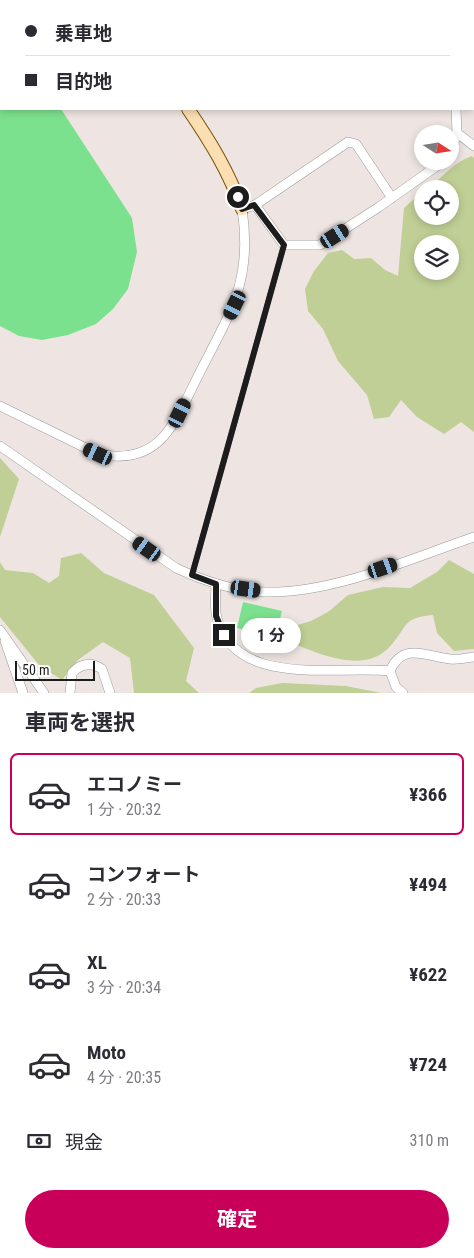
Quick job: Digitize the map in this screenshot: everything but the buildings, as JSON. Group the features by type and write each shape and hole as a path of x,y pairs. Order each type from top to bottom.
{"street":[{"path":"0,406 98,454 115,458 140,454 157,444 169,433 235,305 246,255 246,233 242,209 232,180 220,157 189,110"},
{"path":"456,110 457,125"},
{"path":"459,135 474,146"},
{"path":"242,209 254,205 348,142 356,144 392,198"},
{"path":"254,205 284,245 320,245 431,170"},
{"path":"0,446 176,568 216,584 264,592 300,590 346,580 474,537"},
{"path":"216,584 216,611 221,629 236,650 250,660 271,667 390,671"},
{"path":"1,632 23,693"},
{"path":"1,632 44,693"},
{"path":"403,693 396,687 390,671 395,660 416,652 450,659 474,658"},
{"path":"70,693 72,673 80,666 90,664 104,671 110,693"}],"lane":[{"path":"192,575 284,245"}],"green space":[{"path":"0,110 62,110 132,218 137,252 128,289 113,309 96,324 68,335 42,340 19,336 0,326"},
{"path":"472,156 474,158 474,432 461,422 444,434 417,417 401,400 389,417 374,419 367,395 338,361 323,329 308,311 305,289 314,271 328,253 342,250 354,259 371,258 385,270 398,276 404,208 414,199 414,225 459,225 459,180 438,180 449,170 459,170 459,163"},
{"path":"0,458 19,479 0,537"},
{"path":"81,553 104,573 154,595 194,648 186,681 199,693 134,693 130,658 103,642 78,660 62,680 39,665 0,617 0,562 5,570 33,573 49,583 59,576 61,558"},
{"path":"449,560 474,574 474,649 454,651 437,633 433,615 411,620 392,644 381,654 369,659 355,661 326,656 285,640 287,628 311,621 328,612 348,595 383,587 410,588 437,572"},
{"path":"243,602 282,611 275,638 237,628"},
{"path":"282,683 346,686 381,693 249,693 256,688"}],"route":[{"path":"224,635 216,616 216,584 192,575 284,245 254,205 242,209 238,197"}]}
